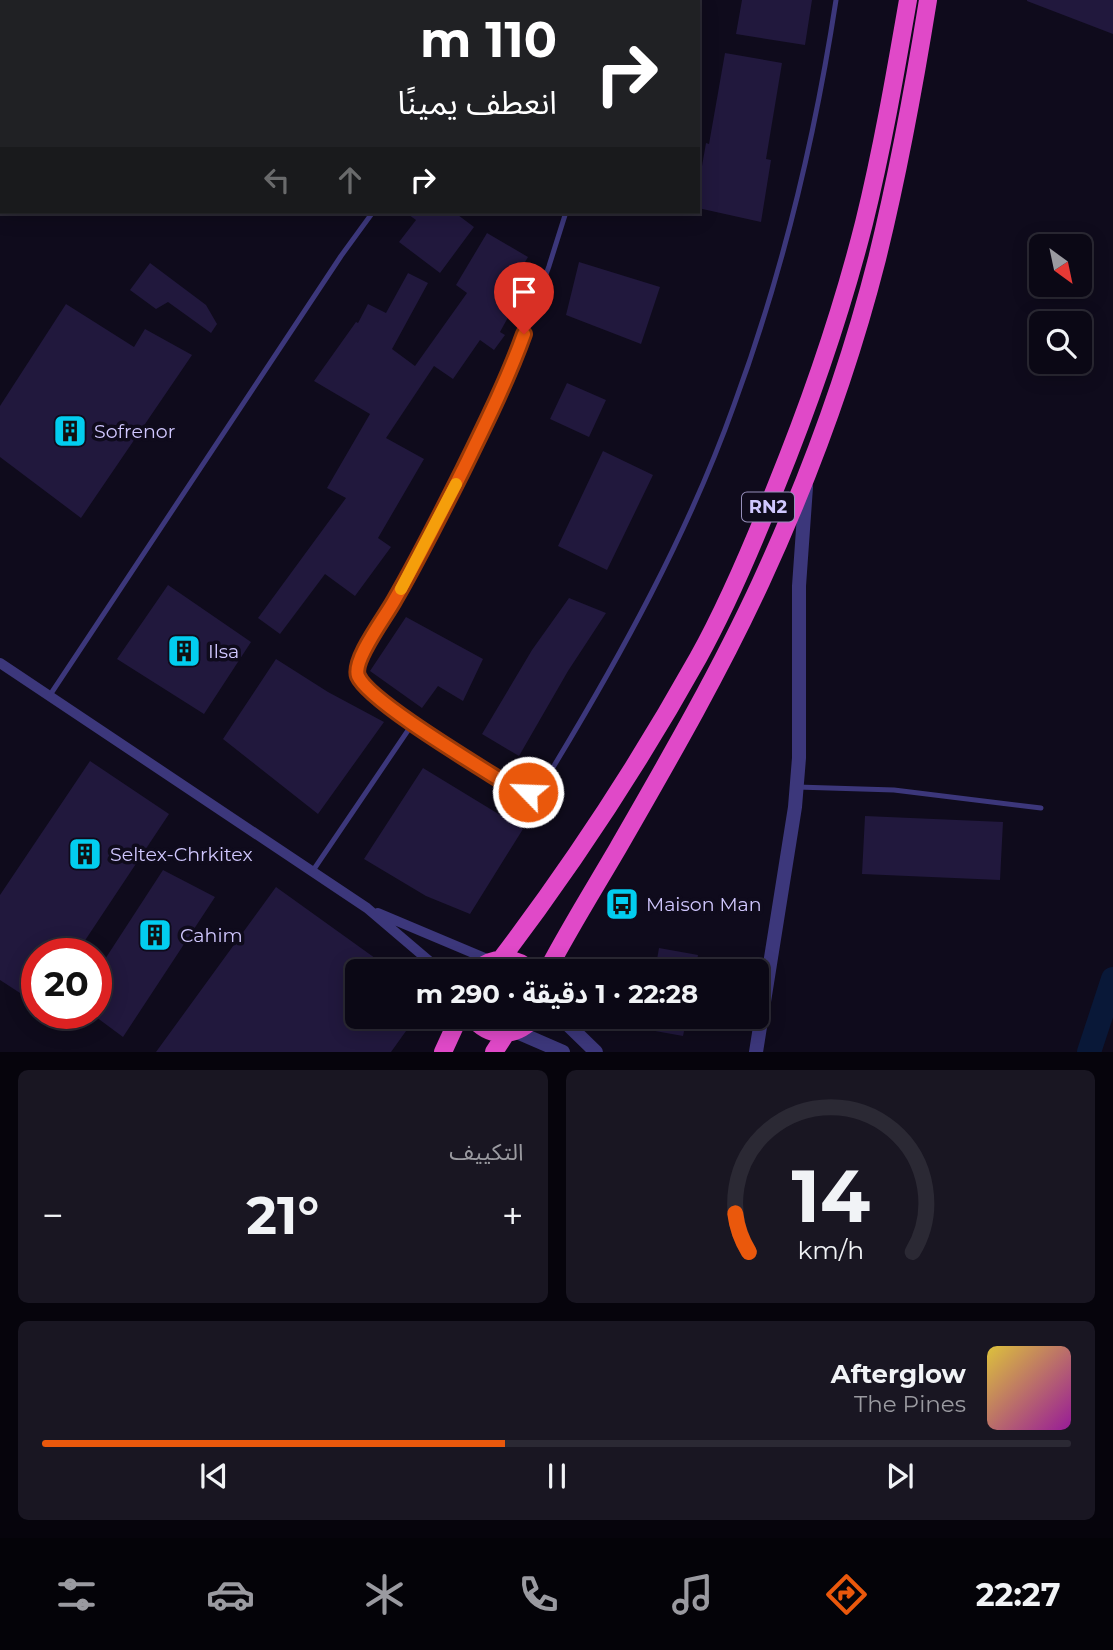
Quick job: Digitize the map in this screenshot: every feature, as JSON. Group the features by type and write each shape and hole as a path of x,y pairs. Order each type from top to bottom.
{"highway":[{"name":"RN2","path":"497,959 546,899 651,737 698,657 749,554 794,443 842,304 864,223 908,0"},
{"name":"RN2","path":"553,959 708,688 761,582 808,472 876,260 901,149 928,0"},
{"path":"443,1052 454,1029"},
{"path":"486,1029 512,1032"},
{"path":"494,1052 517,1029"}],"street":[{"path":"756,1052 796,807 799,586 808,472"},
{"path":"0,663 367,908 427,959"},
{"path":"367,908 494,959"},
{"path":"572,1029 596,1052"},
{"path":"512,1032 563,1052"}],"lane":[{"path":"565,214 549,266 495,404 426,543 357,663 358,675 366,686 413,723 522,793 534,790 557,762 662,571 699,492 734,405 792,211 811,137 836,0"},
{"path":"50,696 341,256 372,214"},
{"path":"312,872 413,723"},
{"path":"797,787 894,790 1041,808"}],"building":[{"path":"742,0 812,0 805,45 736,34"},
{"path":"1113,0 1113,34 1027,1"},
{"path":"725,53 782,63 766,159 771,160 761,222 700,208 700,178 706,143 709,144"},
{"path":"408,214 457,214 474,227 440,273 399,242 416,220"},
{"path":"487,233 528,257 511,286 522,292 500,332 505,335 494,350 480,340 453,379 434,366 386,438 424,459 378,538 391,547 355,596 325,574 280,634 258,618 346,498 327,488 370,414 314,381 356,322 358,323 368,304 386,313 408,273 428,283 392,349 415,366 467,293 456,285"},
{"path":"579,262 660,287 641,344 566,315"},
{"path":"150,263 206,305 217,324 211,333 168,302 156,309 130,290"},
{"name":"Sofrenor","path":"66,304 134,347 145,329 192,355 81,518 0,457 0,406"},
{"path":"567,383 606,400 589,437 550,419"},
{"path":"603,451 653,475 607,570 558,546"},
{"name":"Ilsa","path":"168,585 251,642 204,714 117,659"},
{"path":"569,598 606,613 568,671 519,756 482,734 532,650"},
{"path":"406,617 483,659 463,701 438,686 422,708 370,671"},
{"path":"276,659 328,692 384,722 318,814 223,739"},
{"name":"Seltex-Chrkitex","path":"90,761 169,814 87,938 21,938 21,994 0,980 0,895"},
{"path":"423,768 523,829 470,914 426,896 364,859"},
{"path":"865,816 1003,822 1000,880 862,874"},
{"name":"Cahim","path":"163,870 215,897 123,1037 112,1029 112,948"},
{"path":"276,887 376,959 345,959 345,1029 407,1029 391,1052 156,1052"},
{"path":"659,948 698,955 697,959 657,959"},
{"path":"644,1029 684,1029 683,1036"}],"waterway":[{"path":"1089,1052 1113,979"}],"slow traffic":[{"path":"401,589 456,484"}],"place":[{"name":"Sofrenor","path":"70,431"},
{"name":"Ilsa","path":"184,651"},
{"name":"Seltex-Chrkitex","path":"85,854"},
{"name":"Maison Man","path":"622,904"},
{"name":"Cahim","path":"155,935"}],"route":[{"path":"524,334 495,404 456,484 394,601 357,663 357,669 366,686 413,723 516,790 528,792"}]}
